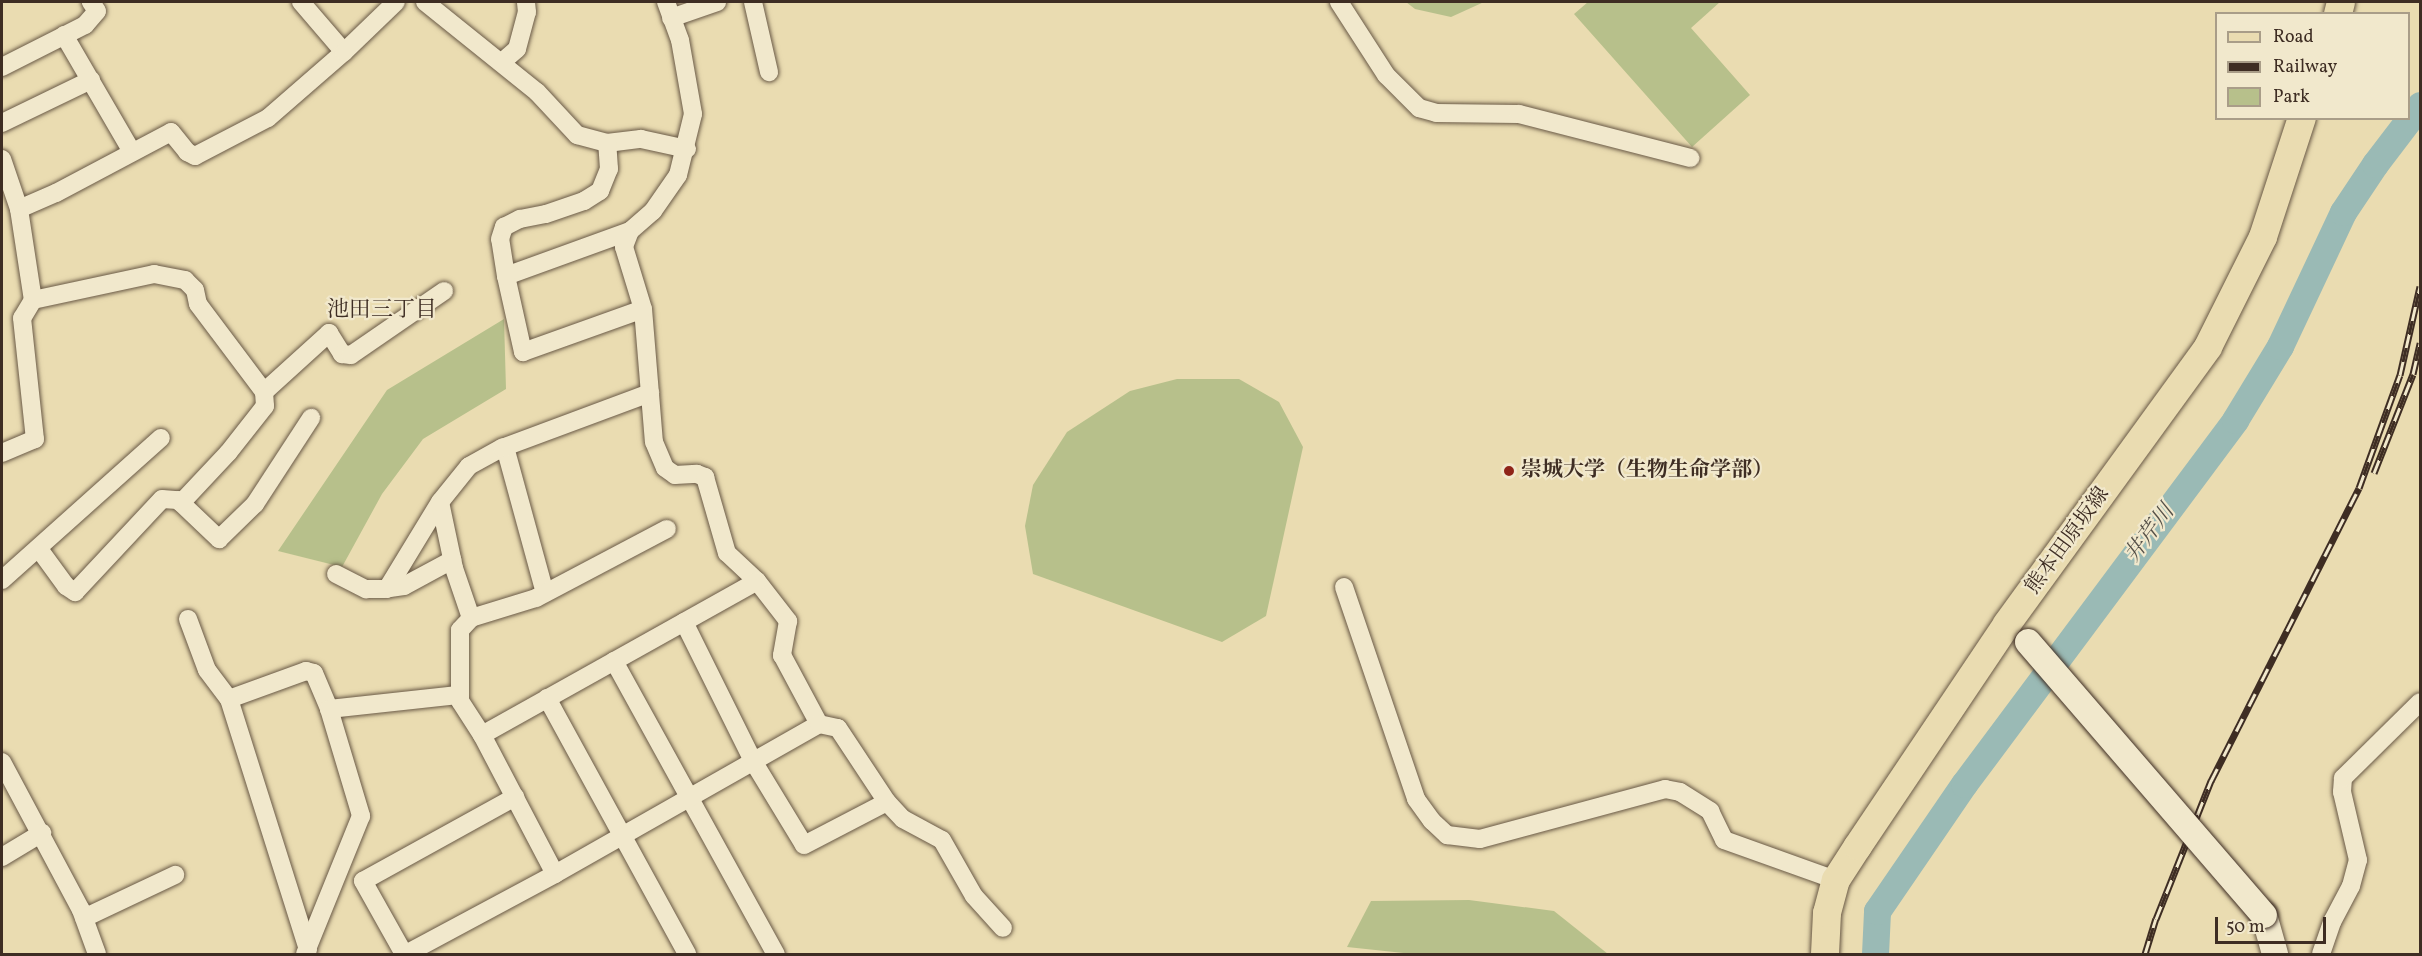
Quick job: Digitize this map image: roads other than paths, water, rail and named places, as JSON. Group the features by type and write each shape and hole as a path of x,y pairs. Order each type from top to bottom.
{"main road":[{"name":"熊本田原坂線","path":"1825,954 1827,913 1836,880 2018,633 2208,348 2263,237 2301,120"}],"street":[{"path":"2,67 85,25 97,11 91,2"},
{"path":"301,2 344,52"},
{"path":"12,203 56,193 171,132 187,152 195,156 268,117 344,52 396,2"},
{"path":"424,2 537,92 577,135 607,142 641,139 687,149"},
{"path":"502,62 517,49 527,12 526,2"},
{"path":"506,276 630,231 652,211 669,190 678,175 687,149 693,114 680,40 669,10 717,2"},
{"path":"753,2 769,72"},
{"path":"1339,2 1386,75 1419,108 1436,113 1519,114 1690,158"},
{"path":"64,35 132,152"},
{"path":"2,123 91,80"},
{"path":"607,142 609,169 600,191 584,201 546,214 519,219 504,227 500,239 523,352 643,309"},
{"path":"2,159 33,300 22,318 35,440 2,453"},
{"path":"630,231 624,247 643,309 654,442 665,468 675,475 697,474 705,477 727,553 757,581 788,621 782,655 819,724"},
{"path":"33,300 154,274 185,280 195,290 198,304 264,392 266,406 228,453 181,503"},
{"path":"264,392 329,333 342,354 351,354 444,291"},
{"path":"387,589 440,502 469,466 505,447 650,393"},
{"path":"39,549 66,586 75,592 162,499 178,500 219,539 255,504 311,418"},
{"path":"2,580 161,438"},
{"path":"505,447 545,593"},
{"path":"440,502 452,560 471,618"},
{"path":"555,874 482,735 458,695 460,630 471,618 545,593 667,529"},
{"path":"336,574 366,589 387,589 404,586 452,560"},
{"path":"482,735 757,581"},
{"path":"1344,587 1416,799 1432,821 1447,835 1480,838 1665,789 1680,792 1710,811 1724,840 1836,880"},
{"path":"188,619 207,670 229,699 307,952"},
{"path":"684,622 753,761 804,845 887,802"},
{"path":"2018,633 2264,915 2275,954"},
{"path":"614,661 776,954"},
{"path":"229,699 306,671 312,671 329,709 361,816 307,952"},
{"path":"329,709 458,695"},
{"path":"548,698 687,954"},
{"path":"2321,954 2332,922 2351,886 2358,860 2342,792 2343,778 2421,702"},
{"path":"515,797 363,881 410,953 555,874 819,724 838,728 887,802 903,819 942,840 974,896 1003,928"},
{"path":"2,762 42,833 84,918 97,954"},
{"path":"2,857 42,833"},
{"path":"84,918 175,875"}],"waterway":[{"name":"井芹川","path":"2410,118 2420,105"},
{"name":"井芹川","path":"1875,954 1877,911 1964,784 2235,420 2280,346 2343,212 2409,120"}],"railway":[{"path":"2145,954 2156,919 2211,781 2359,488 2400,375 2420,286"},
{"path":"2374,473 2413,374 2420,343"}],"place":[{"name":"崇城大学（生物生命学部）","path":"1509,471"}],"district":[{"name":"池田三丁目","path":"382,311"}]}
